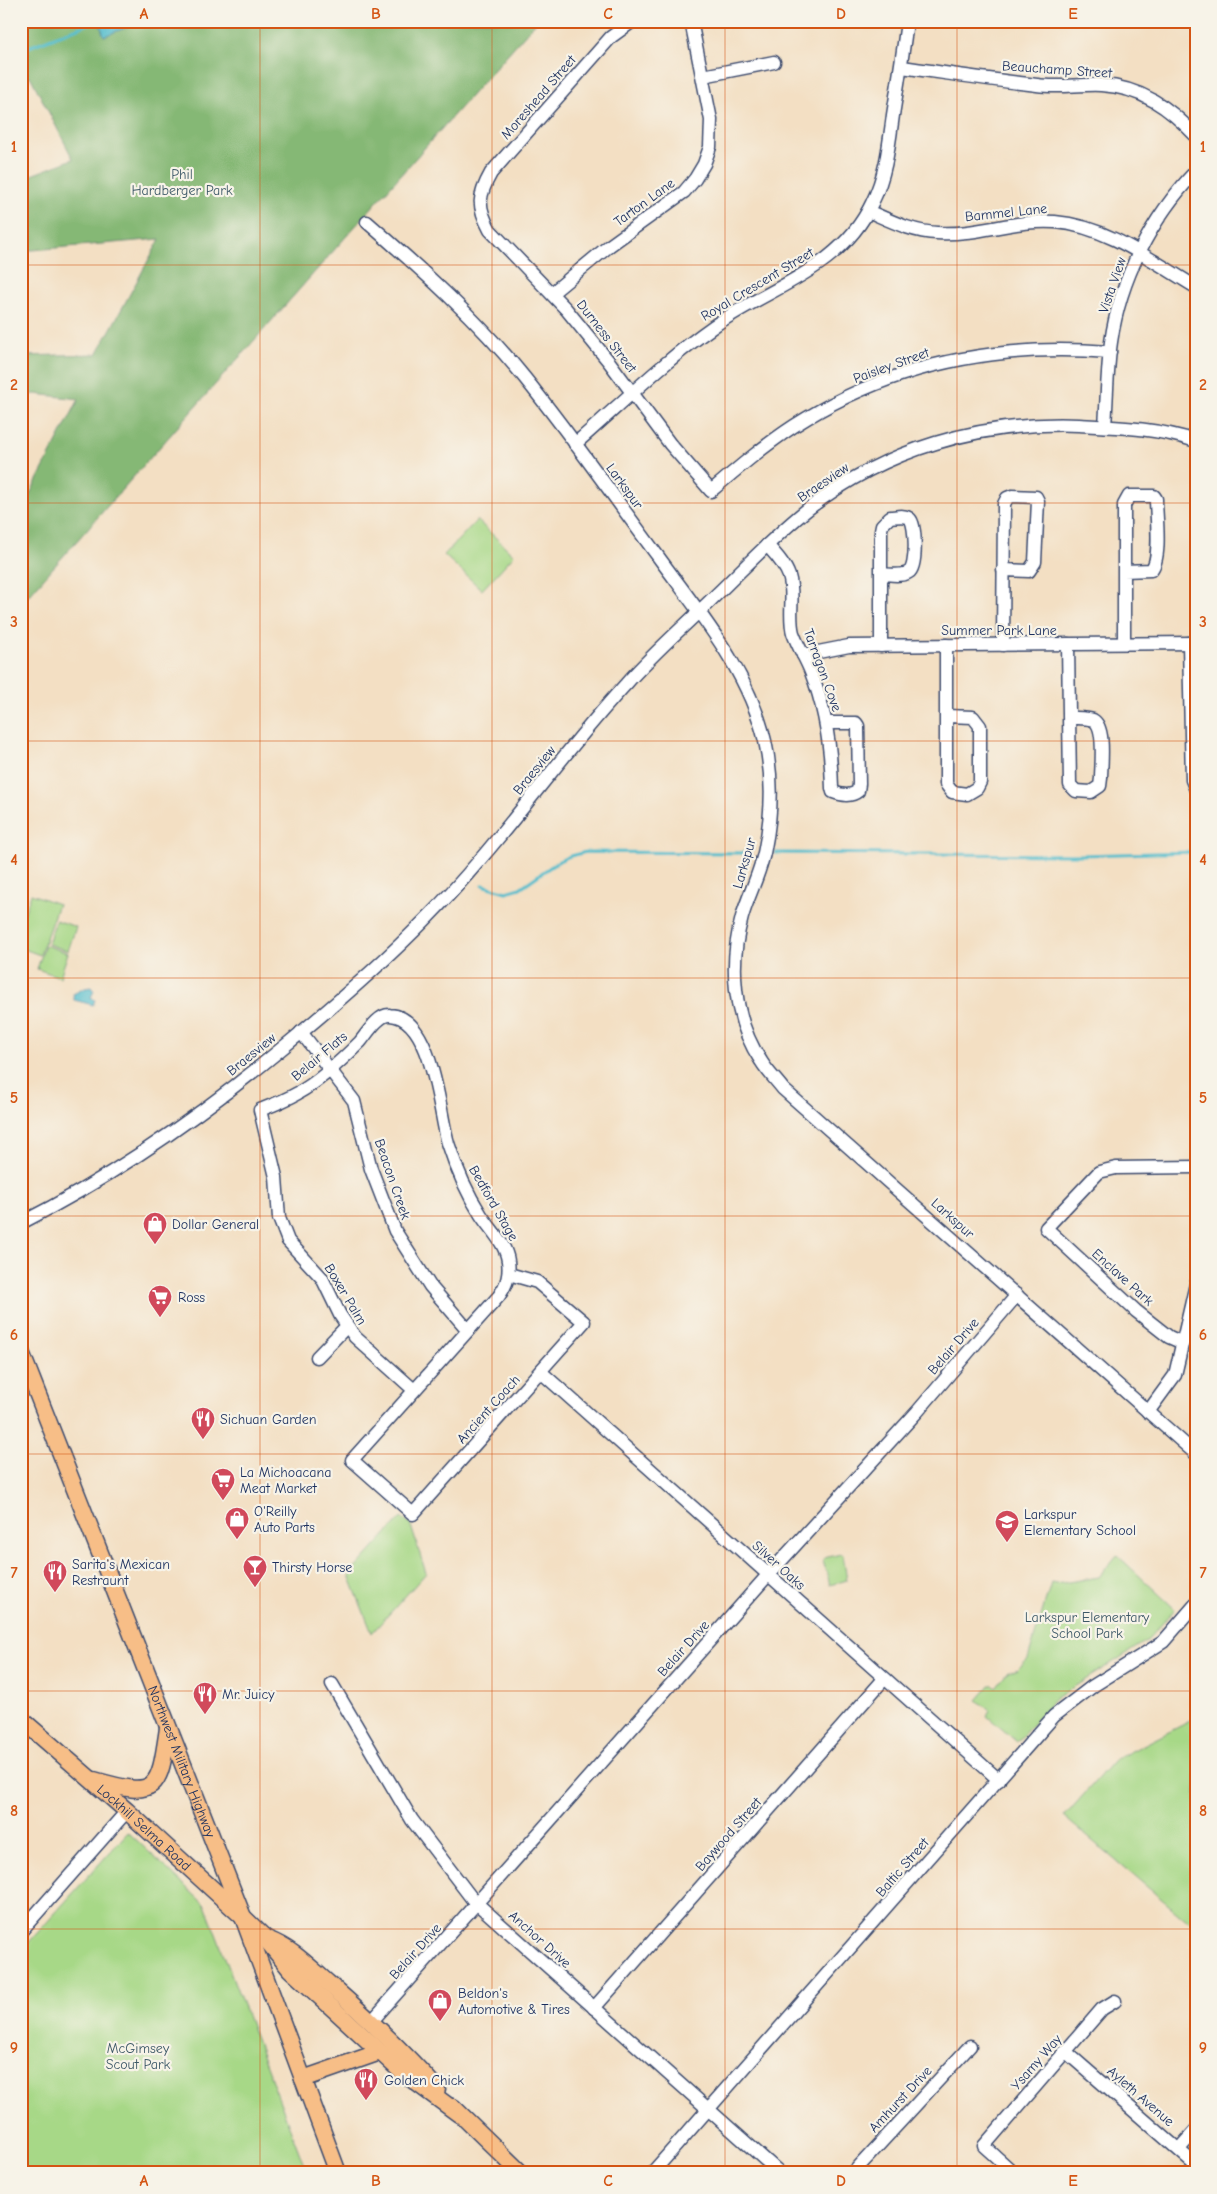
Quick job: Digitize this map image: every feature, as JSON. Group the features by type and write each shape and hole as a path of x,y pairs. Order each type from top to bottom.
{"main road":[{"name":"Northwest Military Highway","path":"21,1352 243,1917 338,2173"},
{"name":"Lockhill Selma Road","path":"23,1724 127,1811 243,1917 265,1938 290,1969 402,2072 459,2114"},
{"path":"89,1779 130,1790 146,1788 159,1777 169,1726"},
{"name":"Lockhill Selma Road","path":"265,1938 286,1947 372,2021 411,2060 459,2114 521,2173"},
{"path":"327,2004 338,2007 360,2022 372,2021"},
{"path":"303,2079 380,2052"}],"street":[{"name":"Moreshead Street","path":"480,203 482,188 491,172 610,37 633,21"},
{"name":"Tarton Lane","path":"552,293 609,246 684,192 695,179 707,156 712,129 691,21"},
{"name":"Royal Crescent Street","path":"575,444 669,359 715,326 816,268 844,244 868,211 885,169 907,21"},
{"path":"703,76 774,62"},
{"name":"Beauchamp Street","path":"901,67 1039,85 1101,85 1131,90 1169,110 1196,136"},
{"name":"Vista View","path":"1104,426 1110,352 1117,309 1139,253 1159,217 1196,171"},
{"name":"Durness Street","path":"480,203 481,214 490,230 552,293 670,444 711,491"},
{"name":"Bammel Lane","path":"868,211 904,226 938,234 1027,222 1057,222 1091,230 1139,253 1196,288"},
{"name":"Larkspur","path":"367,222 458,306 523,376 699,612 736,666 748,691 765,742 769,770 770,815 765,850 743,915 735,957 736,993 745,1028 761,1061 784,1088 1196,1454"},
{"name":"Paisley Street","path":"711,491 794,426 839,400 886,380 936,364 986,354 1038,349 1110,352"},
{"name":"Braesview","path":"21,1223 54,1207 180,1127 247,1077 302,1032 427,918 512,821 625,684 768,545 808,509 842,485 880,464 918,448 959,436 1000,428 1055,424 1104,426 1155,430 1196,441"},
{"path":"1124,571 1151,570 1156,562 1156,498 1154,496 1134,495 1126,500 1124,571 1124,643"},
{"path":"1003,570 1029,571 1035,562 1038,501 1036,497 1012,496 1007,498 1004,504 1003,570 1003,645"},
{"path":"881,574 904,574 909,572 913,566 913,526 908,517 886,518 882,525 881,574 881,646"},
{"name":"Tarragon Cove","path":"768,545 789,574 791,581 790,621 820,698 831,758 833,792 840,795 855,794 858,792 859,784 858,726 856,723 826,723"},
{"path":"1193,643 1192,780 1196,790"},
{"name":"Summer Park Lane","path":"803,655 831,648 881,646 1193,643"},
{"path":"1068,644 1069,718 1070,785 1076,791 1091,792 1100,786 1100,728 1094,721 1088,719 1069,718"},
{"path":"946,645 946,716 946,784 952,792 967,794 977,788 980,782 980,726 973,717 946,716"},
{"name":"Belair Flats","path":"260,1110 297,1094 359,1043 379,1019 389,1014"},
{"name":"Bedford Stage","path":"389,1014 403,1018 415,1032 426,1050 434,1070 442,1117 458,1170 480,1214 502,1245 508,1261 509,1274"},
{"name":"Beacon Creek","path":"302,1032 356,1107 370,1169 395,1231 430,1286 468,1330"},
{"name":"Boxer Palm","path":"260,1110 276,1177 278,1212 282,1229 297,1252 322,1278 348,1326 368,1351 414,1390"},
{"name":"Enclave Park","path":"1183,1343 1169,1337 1143,1316 1046,1228 1099,1172 1116,1168 1196,1167"},
{"path":"414,1390 499,1296 509,1274"},
{"name":"Ancient Coach","path":"414,1390 352,1460 413,1514 584,1322 537,1282 509,1274"},
{"path":"1148,1412 1175,1375 1196,1284"},
{"name":"Belair Drive","path":"372,2021 768,1575 917,1412 1017,1295"},
{"path":"317,1357 348,1326"},
{"name":"Silver Oaks","path":"541,1372 884,1680 999,1780"},
{"name":"Baltic Street","path":"652,2173 1054,1716 1093,1686 1163,1642 1196,1604"},
{"name":"Baywood Street","path":"594,2008 884,1680"},
{"name":"Anchor Drive","path":"332,1684 416,1826 477,1904 780,2173"},
{"path":"21,1931 127,1811"},
{"name":"Ysamy Way","path":"1014,2173 984,2146 1102,2009 1115,2001"},
{"name":"Amhurst Drive","path":"853,2173 970,2046"},
{"name":"Ayleth Avenue","path":"1066,2051 1196,2165"},
{"path":"1179,2149 1196,2130"}],"green space":[{"name":"Phil Hardberger Park","path":"21,21 99,21 104,36 140,21 537,21 21,604 21,511 79,399 35,394 21,397 21,356 97,354 160,239 21,251 21,179 73,159 30,76 23,79 21,75"},
{"path":"477,520 514,555 482,590 444,555"},
{"path":"31,894 58,904 40,955 21,948 21,923"},
{"path":"56,920 76,927 68,951 48,944"},
{"path":"45,945 68,953 60,977 37,969"},
{"path":"401,1518 410,1523 426,1573 372,1633 349,1575"},
{"path":"843,1555 847,1580 830,1585 823,1561 824,1558"},
{"name":"Larkspur Elementary School Park","path":"1117,1555 1175,1609 1148,1640 1055,1699 1017,1742 987,1716 990,1711 977,1700 992,1683 996,1687 1008,1672 1018,1669 1028,1659 1051,1583 1056,1584 1099,1577"},
{"path":"1196,1718 1196,1928 1064,1817 1114,1760"},
{"name":"McGimsey Scout Park","path":"128,1832 205,1905 307,2173 21,2173 21,1951"}],"water":[{"path":"99,21 140,21 141,22 104,36"},
{"path":"91,987 94,991 91,997 95,1000 93,1005 74,1000 73,994"}],"waterway":[{"path":"21,50 96,21"},
{"path":"483,885 506,892 520,888 559,861 586,852 747,853"},
{"path":"776,853 1080,855 1196,852"}],"place":[{"name":"Dollar General","path":"155,1245"},
{"name":"Ross","path":"160,1318"},
{"name":"Sichuan Garden","path":"203,1440"},
{"name":"La Michoacana Meat Market","path":"223,1501"},
{"name":"O'Reilly Auto Parts","path":"237,1540"},
{"name":"Larkspur Elementary School","path":"1007,1543"},
{"name":"Thirsty Horse","path":"255,1588"},
{"name":"Sarita's Mexican Restraunt","path":"55,1593"},
{"name":"Mr. Juicy","path":"205,1715"},
{"name":"Beldon's Automotive & Tires","path":"440,2022"},
{"name":"Golden Chick","path":"366,2101"}]}
